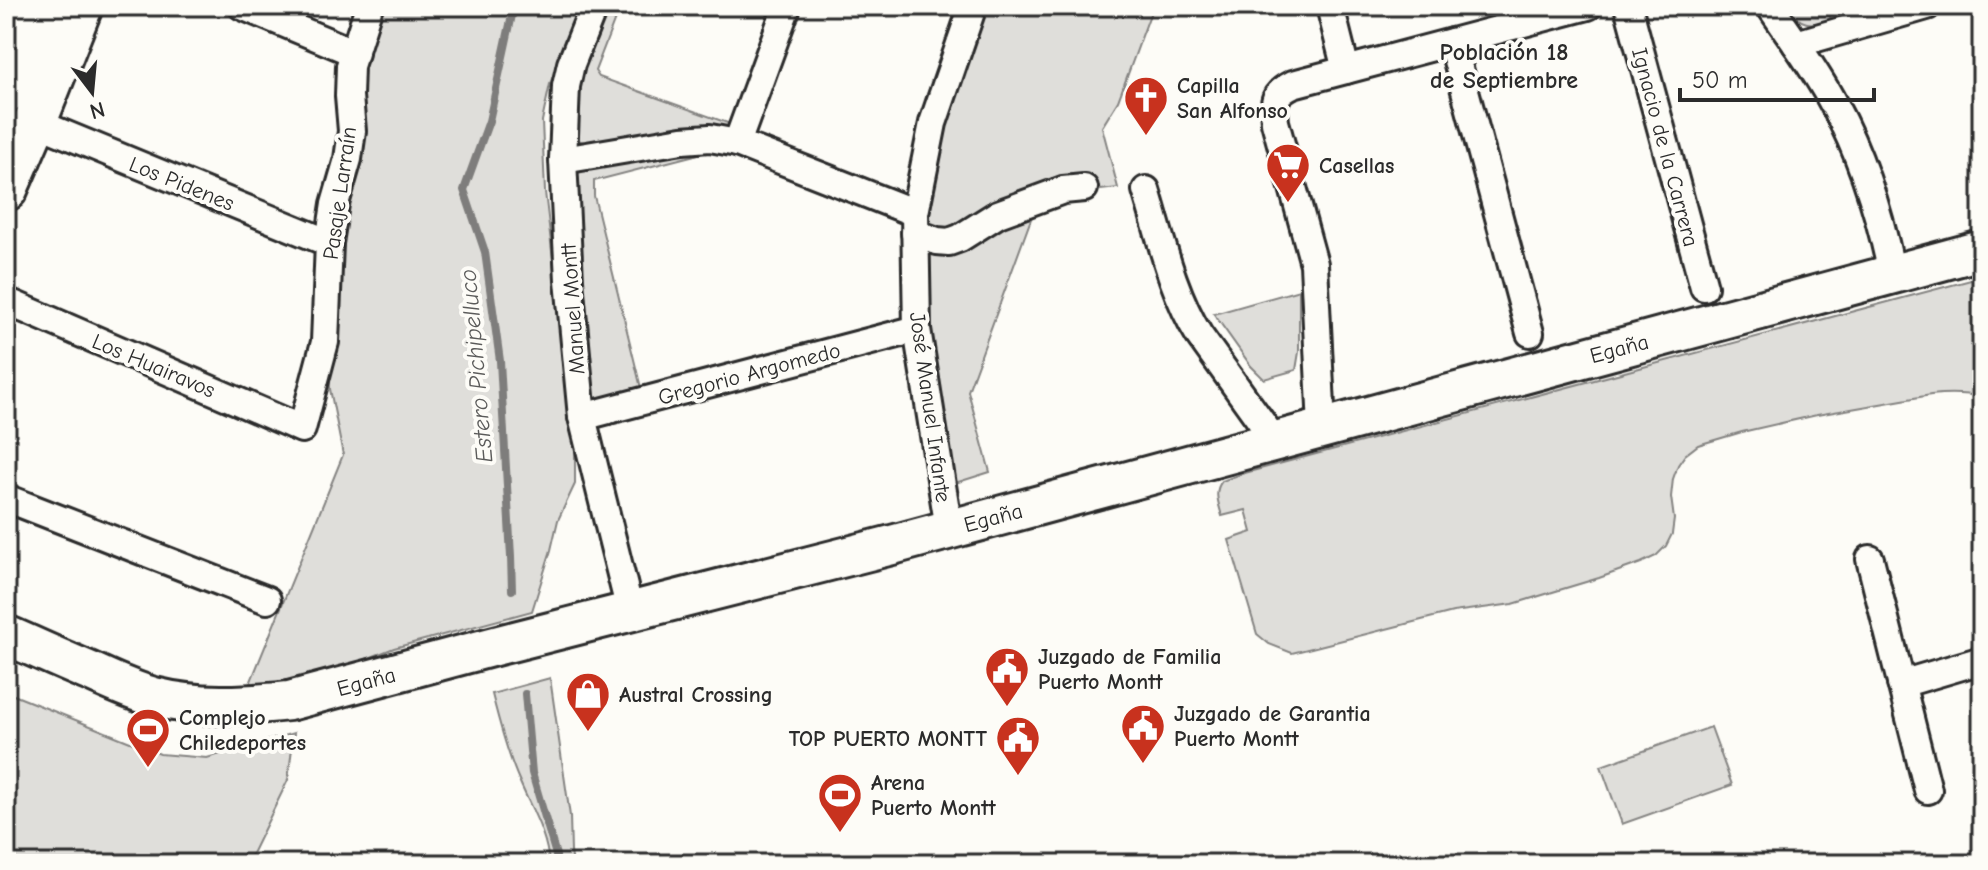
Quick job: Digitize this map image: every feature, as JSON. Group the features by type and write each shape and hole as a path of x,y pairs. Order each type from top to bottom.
{"main road":[{"path":"6,91 39,6"},
{"path":"6,189 81,6"},
{"name":"Egaña","path":"6,635 150,696 227,706 289,701 949,529 1982,250"}],"street":[{"path":"242,6 355,53"},
{"name":"Pasaje Larraín","path":"302,429 325,342 329,243 352,131 350,66 369,6"},
{"name":"Manuel Montt","path":"594,6 571,64 566,86 563,160 569,280 582,417 630,611"},
{"path":"737,143 787,6"},
{"name":"José Manuel Infante","path":"949,529 917,329 915,223 933,123 973,6"},
{"path":"1330,6 1346,70"},
{"path":"1322,428 1314,264 1275,122 1273,106 1277,95 1293,84 1452,42 1521,15 1588,6"},
{"name":"Ignacio de la Carrera","path":"1628,6 1704,287"},
{"path":"1770,6 1835,106 1851,139 1882,225 1892,274"},
{"path":"1796,44 1849,16 1927,6"},
{"path":"1452,42 1530,333"},
{"name":"Los Pidenes","path":"35,122 329,243"},
{"path":"563,160 696,138 724,140 737,143 915,223 937,241 949,242 998,214 1063,190 1084,188"},
{"path":"1146,190 1188,318 1275,441"},
{"name":"Los Huairavos","path":"6,301 302,429"},
{"name":"Gregorio Argomedo","path":"582,417 917,329"},
{"path":"6,498 267,600"},
{"path":"1870,559 1928,790"},
{"path":"1901,684 1982,660"}],"shaded area":[{"path":"377,6 579,6 550,84 542,121 545,192 575,446 575,484 558,520 532,611 394,648 346,667 274,684 249,686 343,455 330,389 329,342 360,67"},
{"path":"607,6 620,6 595,71 599,77 736,126 728,131 594,143 579,140 574,132 580,79"},
{"path":"983,6 1153,6 1118,101 1102,127 1118,188 1101,190 1086,185 1039,197 968,391 990,472 949,485 924,311 925,216 950,97"},
{"path":"1787,6 1824,6 1832,20 1806,23"},
{"path":"692,150 703,153 594,181 594,196 641,388 595,401 573,172 594,165"},
{"path":"1982,277 1982,397 1931,395 1817,415 1698,445 1685,455 1673,479 1671,497 1674,519 1666,546 1656,556 1599,578 1513,604 1453,612 1292,653 1269,644 1257,634 1229,540 1252,532 1246,510 1222,516 1217,494 1222,481"},
{"path":"1299,290 1296,370 1264,379 1214,314"},
{"path":"550,678 570,816 573,864 549,864 542,831 511,759 492,694"},
{"name":"Complejo Chiledeportes","path":"6,692 160,754 207,758 294,733 288,780 247,864 6,864"},
{"path":"1711,727 1732,785 1622,824 1601,766"}],"waterway":[{"name":"Estero Pichipelluco","path":"512,590 500,361 485,252 464,190 489,121 514,6"},
{"name":"Estero Pichipelluco","path":"525,694 532,773 556,864"}],"place":[{"name":"Capilla San Alfonso","path":"1146,137"},
{"name":"Casellas","path":"1288,204"},
{"name":"Juzgado de Familia Puerto Montt","path":"1007,708"},
{"name":"Austral Crossing","path":"588,733"},
{"name":"Juzgado de Garantia Puerto Montt","path":"1143,765"},
{"name":"Complejo Chiledeportes","path":"148,769"},
{"name":"TOP PUERTO MONTT","path":"1018,777"},
{"name":"Arena Puerto Montt","path":"840,834"}],"district":[{"name":"Población 18 de Septiembre","path":"1504,66"}]}
